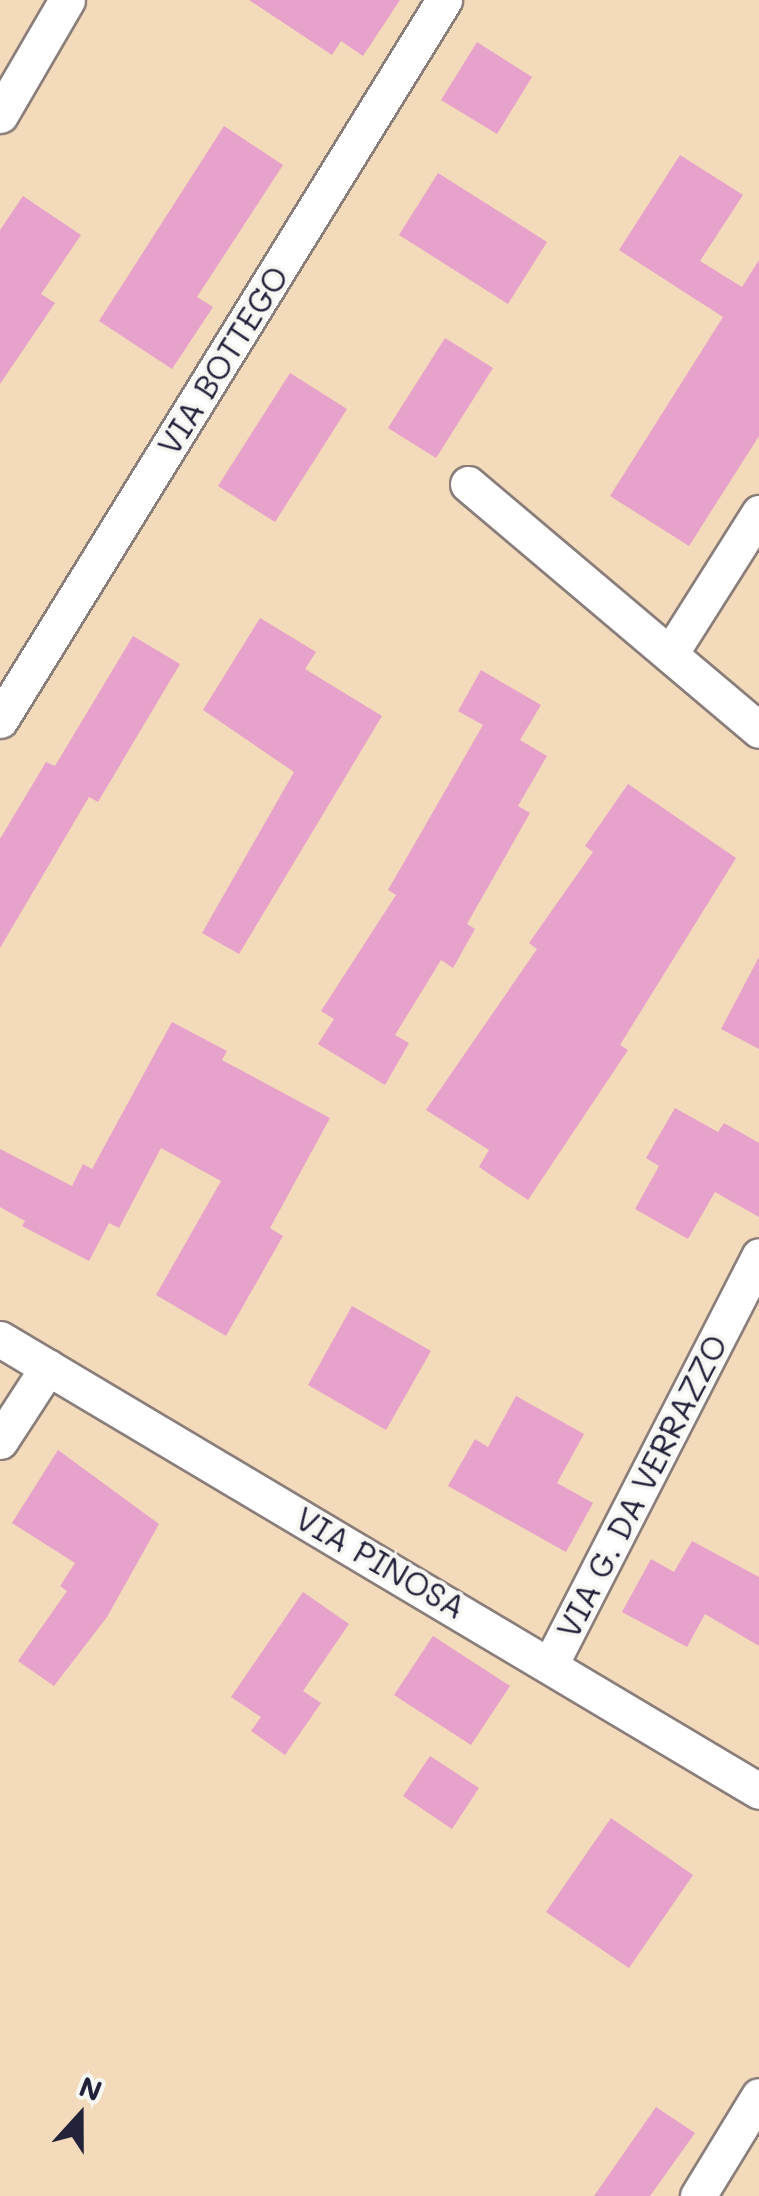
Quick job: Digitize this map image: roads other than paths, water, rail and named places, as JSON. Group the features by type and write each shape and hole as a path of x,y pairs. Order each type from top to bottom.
{"street":[{"path":"0,115 67,0"},
{"name":"VIA BOTTEGO","path":"0,720 444,0"},
{"path":"468,484 759,730"},
{"path":"670,654 759,513"},
{"name":"VIA G. DA VERRAZZO","path":"550,1662 759,1256"},
{"name":"VIA PINOSA","path":"0,1339 550,1662 759,1791"},
{"path":"0,1441 48,1367"},
{"path":"698,2196 759,2096"}]}
